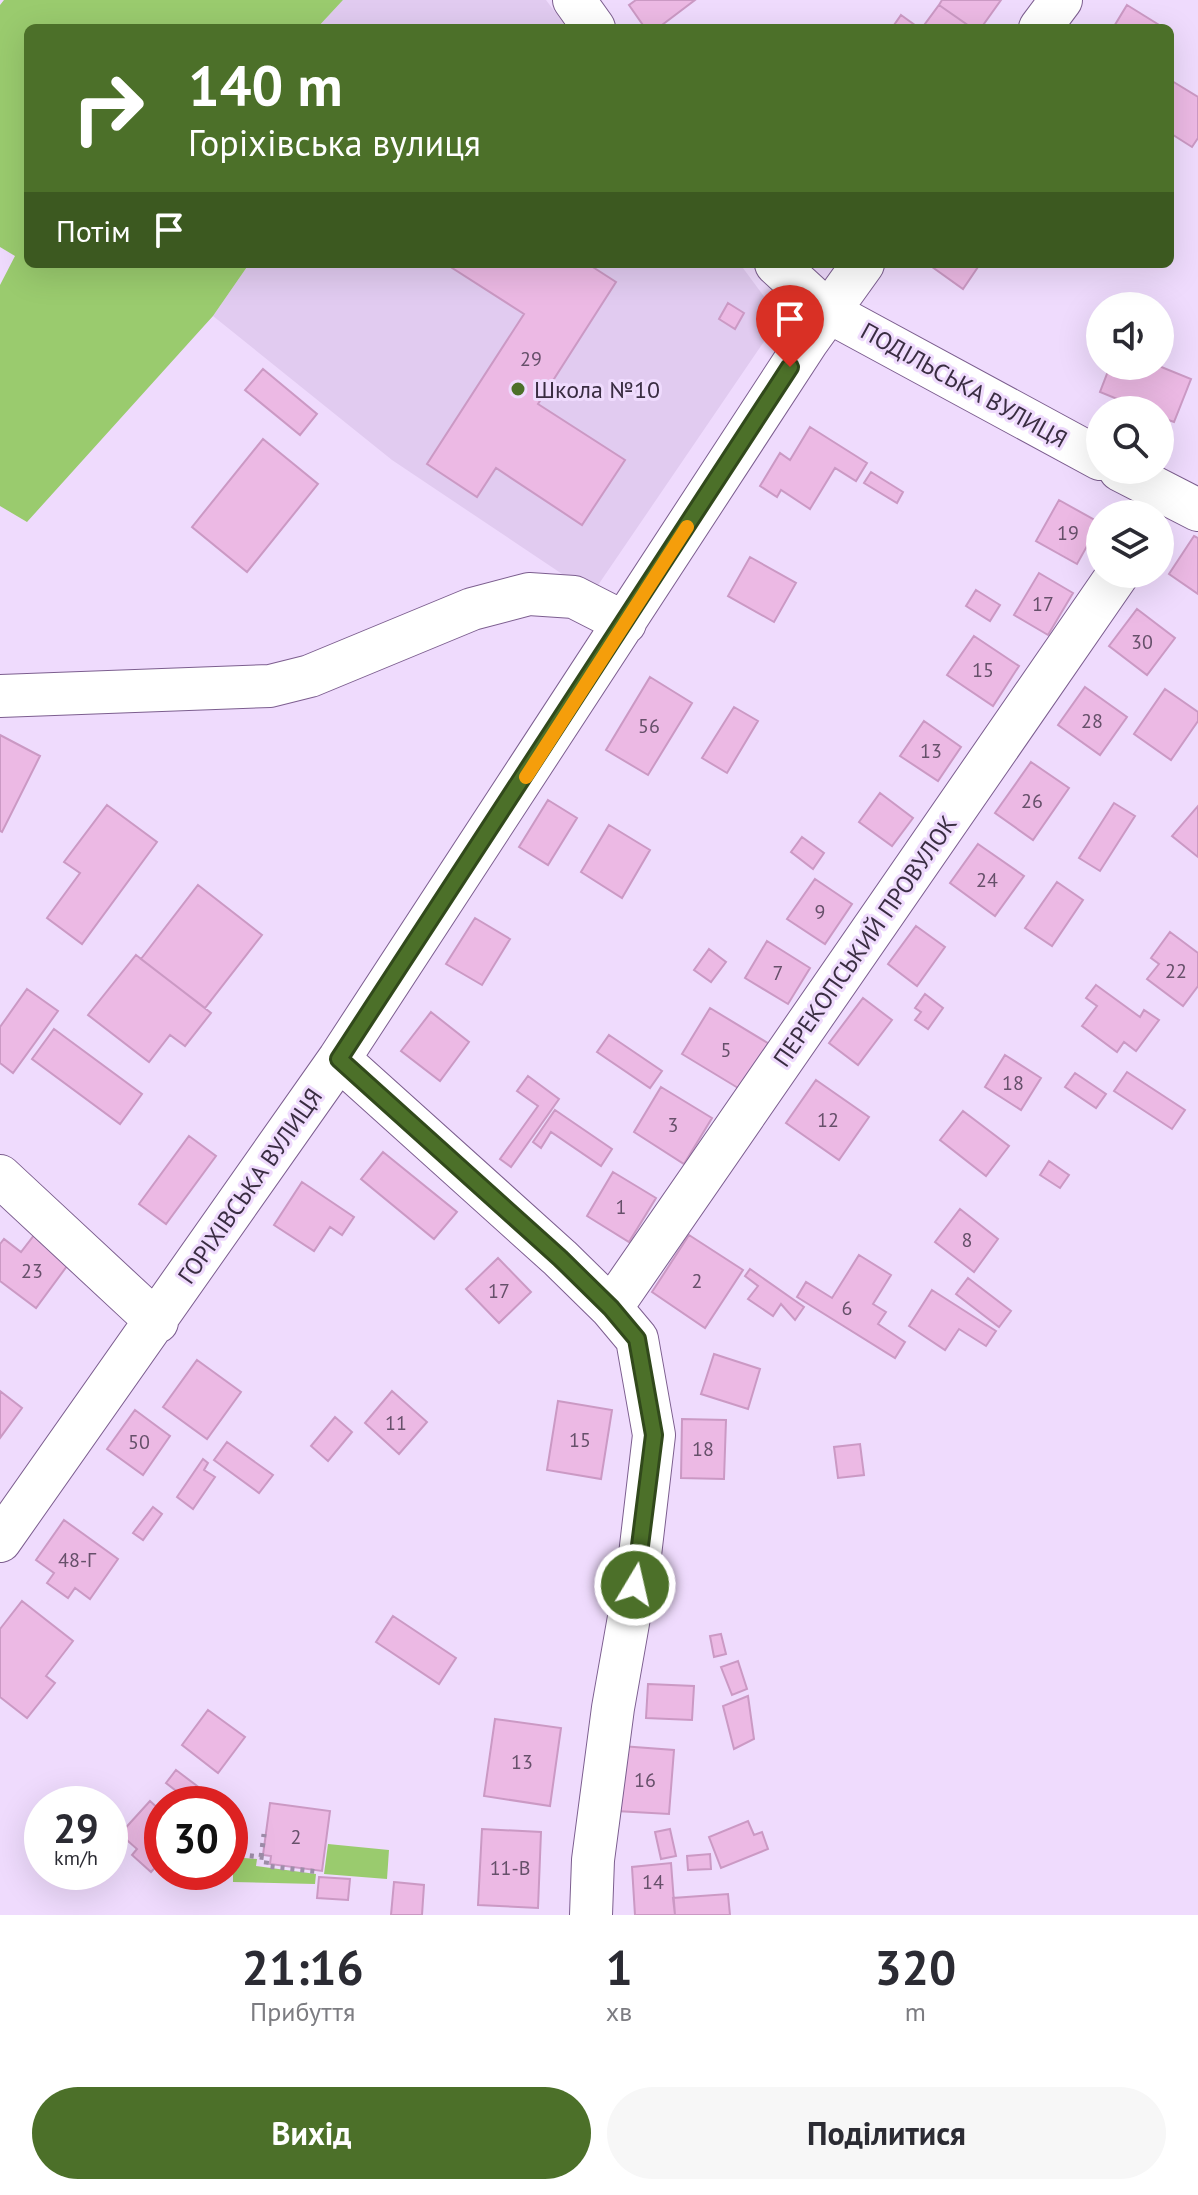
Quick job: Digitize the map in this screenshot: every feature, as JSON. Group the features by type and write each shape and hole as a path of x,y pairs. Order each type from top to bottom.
{"street":[{"path":"574,0 591,24"},
{"path":"1043,24 1061,0"},
{"name":"ПОДІЛЬСЬКА ВУЛИЦЯ","path":"780,268 827,311 1086,451"},
{"name":"ГОРІХІВСЬКА ВУЛИЦЯ","path":"0,1541 157,1322 339,1059 827,311 860,268"},
{"path":"1141,484 1176,507"},
{"name":"ПЕРЕКОПСЬКИЙ ПРОВУЛОК","path":"611,1308 1108,588"},
{"path":"0,696 270,686 310,676 472,609 529,594 574,597 625,623"},
{"path":"339,1059 611,1308 637,1339 654,1435 640,1555 613,1708 593,1860 591,1915"},
{"path":"0,1176 157,1322"}],"path":[{"path":"261,1857 264,1834"},
{"path":"248,1855 267,1858 266,1866 320,1872"}],"shaded area":[{"path":"343,0 546,0 564,24 321,24"},
{"name":"Школа №10","path":"246,268 743,268 780,318 592,594 392,460 213,316"}],"green space":[{"path":"4,0 343,0 321,24 24,24 24,268 246,268 213,316 27,522 0,506 0,285 15,256 0,247 0,5"},
{"path":"328,1844 389,1850 387,1879 324,1874"},
{"path":"248,1858 257,1859 256,1866 316,1874 315,1884 248,1882"}],"building":[{"path":"636,0 695,0 663,24 642,24 629,5"},
{"path":"942,0 1001,0 984,24 966,24 939,5"},
{"path":"939,5 966,24 925,24"},
{"path":"1127,5 1158,24 1115,24"},
{"path":"901,15 913,24 895,24"},
{"path":"1174,82 1198,97 1198,138 1192,147 1174,136"},
{"path":"452,268 594,268 616,282 538,404 625,460 582,525 496,468 477,497 427,464 524,314"},
{"path":"934,268 977,268 963,289"},
{"path":"728,303 744,313 735,329 719,319"},
{"path":"263,369 317,414 300,435 245,390"},
{"path":"1174,372 1191,379 1174,422 1174,396 1110,396 1100,392 1105,380 1174,380"},
{"path":"810,427 867,463 856,481 835,468 810,509 781,490 777,497 760,486 780,453 790,460"},
{"path":"263,439 318,484 247,572 192,527"},
{"path":"871,472 903,492 897,503 864,483"},
{"path":"1059,500 1086,515 1086,548 1077,564 1036,541"},
{"path":"1194,536 1198,538 1198,594 1174,577 1174,566"},
{"path":"750,557 796,583 774,622 728,596"},
{"path":"1039,573 1073,593 1048,635 1014,615"},
{"path":"976,590 1000,605 990,621 966,606"},
{"path":"1137,609 1175,638 1147,675 1109,646"},
{"path":"974,636 1019,666 993,706 947,675"},
{"path":"650,677 692,703 648,775 606,750"},
{"path":"1085,687 1127,717 1100,755 1058,725"},
{"path":"1165,689 1198,712 1198,721 1171,760 1134,734"},
{"path":"734,707 758,721 727,773 702,758"},
{"path":"924,721 961,747 938,781 900,756"},
{"path":"0,735 40,756 2,832 0,831"},
{"path":"1031,762 1069,788 1033,840 995,813"},
{"path":"880,793 913,818 892,846 859,822"},
{"path":"548,800 577,818 548,865 519,847"},
{"path":"1114,803 1135,816 1100,871 1079,858"},
{"path":"107,805 157,842 82,944 47,918 80,873 64,862"},
{"path":"1198,806 1198,857 1172,836"},
{"path":"609,825 650,850 622,898 581,872"},
{"path":"802,837 824,853 813,869 791,852"},
{"path":"978,844 1024,876 995,916 950,883"},
{"path":"815,879 852,904 825,944 787,919"},
{"path":"1057,882 1083,900 1052,946 1025,928"},
{"path":"198,885 262,935 205,1008 141,959"},
{"path":"475,918 510,939 482,985 446,964"},
{"path":"916,926 945,947 917,986 888,964"},
{"path":"1170,932 1198,953 1198,986 1183,1006 1147,979 1159,964 1151,958"},
{"path":"767,941 810,968 788,1004 745,978"},
{"path":"709,949 726,962 711,982 694,970"},
{"path":"136,955 211,1013 185,1046 170,1035 149,1062 88,1015"},
{"path":"1096,985 1140,1017 1144,1010 1159,1020 1136,1051 1124,1042 1117,1052 1082,1026 1097,1006 1086,998"},
{"path":"27,989 58,1011 13,1073 0,1063 0,1027"},
{"path":"925,994 943,1008 928,1029 915,1020 921,1012 915,1008"},
{"path":"863,998 892,1020 858,1065 829,1043"},
{"path":"710,1008 771,1045 743,1091 682,1054"},
{"path":"431,1012 469,1042 440,1081 401,1051"},
{"path":"54,1029 142,1094 120,1124 32,1059"},
{"path":"609,1035 662,1071 650,1088 597,1052"},
{"path":"1005,1055 1041,1078 1021,1110 985,1087"},
{"path":"1127,1072 1185,1110 1172,1129 1114,1091"},
{"path":"1075,1073 1106,1094 1096,1108 1065,1087"},
{"path":"528,1076 559,1099 511,1167 500,1159 538,1106 517,1091"},
{"path":"816,1080 869,1117 839,1160 786,1123"},
{"path":"661,1087 712,1118 684,1164 634,1132"},
{"path":"555,1110 612,1149 601,1166 551,1132 541,1148 533,1142"},
{"path":"963,1111 1009,1146 986,1176 940,1140"},
{"path":"189,1136 216,1156 166,1224 139,1204"},
{"path":"383,1152 457,1212 434,1239 361,1179"},
{"path":"1049,1161 1069,1175 1060,1188 1040,1175"},
{"path":"613,1172 656,1198 629,1242 587,1216"},
{"path":"302,1182 354,1217 342,1235 330,1227 314,1251 274,1225"},
{"path":"960,1209 998,1239 974,1272 935,1242"},
{"path":"35,1234 70,1262 36,1308 0,1281 0,1244 4,1239 21,1252"},
{"path":"689,1235 743,1270 705,1328 652,1292"},
{"path":"859,1255 891,1275 873,1304 886,1312 878,1324 905,1342 895,1358 797,1297 806,1282 832,1298"},
{"path":"498,1258 531,1292 499,1323 466,1289"},
{"path":"750,1269 804,1307 795,1320 781,1304 773,1316 748,1299 758,1286 745,1276"},
{"path":"968,1278 1011,1311 999,1327 956,1294"},
{"path":"932,1290 996,1331 986,1346 959,1329 945,1350 909,1326"},
{"path":"714,1354 760,1369 748,1409 701,1394"},
{"path":"197,1360 241,1392 207,1439 163,1407"},
{"path":"0,1391 22,1408 0,1438"},
{"path":"392,1391 427,1422 399,1454 365,1423"},
{"path":"558,1401 612,1410 601,1479 547,1470"},
{"path":"135,1410 170,1436 143,1475 107,1449"},
{"path":"335,1417 352,1432 328,1461 311,1446"},
{"path":"682,1419 726,1420 724,1479 681,1478"},
{"path":"227,1442 273,1475 259,1493 214,1460"},
{"path":"860,1444 864,1475 838,1478 834,1447"},
{"path":"203,1459 208,1463 204,1470 215,1477 193,1509 177,1497"},
{"path":"153,1507 162,1514 143,1540 133,1533"},
{"path":"64,1520 118,1559 90,1599 75,1588 68,1598 47,1583 54,1573 36,1560"},
{"path":"22,1601 73,1641 46,1676 55,1683 27,1718 0,1697 0,1629"},
{"path":"393,1616 456,1658 439,1684 376,1642"},
{"path":"721,1634 726,1654 714,1657 710,1636"},
{"path":"738,1661 747,1689 732,1695 721,1667"},
{"path":"648,1684 694,1686 692,1720 646,1718"},
{"path":"748,1696 754,1739 734,1749 723,1706"},
{"path":"208,1710 245,1737 218,1773 182,1745"},
{"path":"495,1719 561,1728 550,1806 484,1796"},
{"path":"621,1746 674,1750 669,1814 616,1811"},
{"path":"176,1770 197,1786 170,1786 166,1783"},
{"path":"270,1803 330,1811 322,1871 270,1864 271,1856 263,1855"},
{"path":"144,1808 144,1866 132,1855 137,1849 128,1841 128,1825"},
{"path":"748,1821 754,1835 762,1832 768,1849 721,1868 709,1837"},
{"path":"482,1829 541,1832 538,1908 478,1905"},
{"path":"670,1829 676,1856 661,1859 655,1832"},
{"path":"710,1854 711,1869 688,1870 687,1856"},
{"path":"671,1863 675,1915 635,1915 632,1867"},
{"path":"319,1877 350,1879 348,1900 317,1898"},
{"path":"394,1882 424,1885 422,1915 391,1915"},
{"path":"728,1894 730,1915 675,1915 673,1898"}],"slow traffic":[{"path":"526,777 687,527"}],"place":[{"name":"Школа №10","path":"518,389"}],"route":[{"path":"635,1585 654,1435 637,1339 611,1308 560,1258 339,1059 458,881 790,367"}]}
